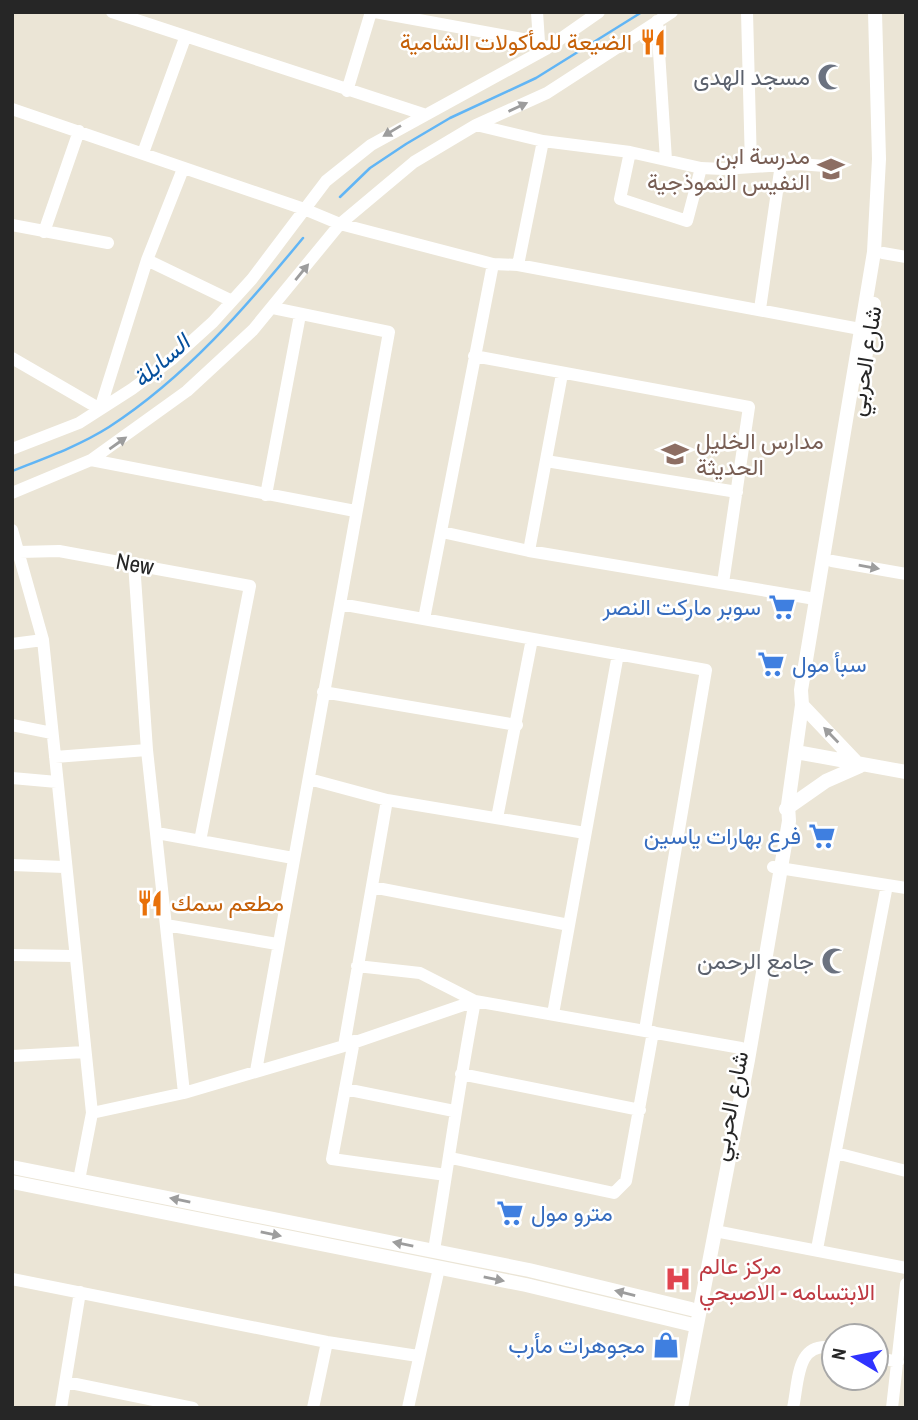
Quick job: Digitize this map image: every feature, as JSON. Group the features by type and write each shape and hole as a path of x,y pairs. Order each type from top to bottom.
{"street":[{"path":"112,12 346,91 423,114"},
{"path":"346,91 373,12 542,46"},
{"path":"537,12 542,46"},
{"path":"12,449 79,423 171,360 232,301 270,257 326,181 354,157 542,46 584,16 600,12"},
{"path":"12,493 91,460 187,391 273,307 340,225 414,162 476,125 547,93 672,12"},
{"path":"747,12 751,166"},
{"name":"شارع الحربي","path":"681,1408 715,1231 777,867 780,820 788,805 802,705 800,690 878,206 875,12"},
{"name":"شارع الحربي","path":"802,705 809,692 883,253 888,159 883,12"},
{"path":"657,21 666,160"},
{"path":"143,153 186,38"},
{"path":"12,109 304,209 340,225 493,264 518,265 860,329"},
{"path":"476,125 544,141 630,152 701,168 781,164 825,166"},
{"path":"44,232 79,131"},
{"path":"518,265 544,141"},
{"path":"630,152 620,199 687,221 701,168"},
{"path":"760,309 781,164"},
{"path":"100,409 147,260 183,169"},
{"path":"12,225 108,243"},
{"path":"883,253 906,257"},
{"path":"147,260 232,301"},
{"path":"424,619 493,264"},
{"path":"256,1071 388,332 300,316 273,307"},
{"path":"266,495 300,316"},
{"path":"474,355 562,374 749,407 723,583"},
{"path":"12,358 100,409"},
{"path":"529,551 562,374"},
{"path":"91,460 355,511"},
{"path":"546,461 737,492"},
{"path":"12,530 43,640 64,867 92,1113 75,1195"},
{"path":"442,532 529,551 816,600"},
{"name":"New","path":"19,552 59,551 250,586 200,841"},
{"path":"832,561 906,574"},
{"path":"134,563 147,750 184,1093"},
{"path":"340,604 706,670 649,1031 640,1110 626,1181 614,1193 451,1158"},
{"path":"497,818 533,639"},
{"path":"12,644 43,640"},
{"path":"552,1014 618,654"},
{"path":"323,692 517,725"},
{"path":"802,705 860,766"},
{"path":"12,725 52,733"},
{"path":"55,757 147,750"},
{"path":"796,752 860,766 906,772"},
{"path":"788,805 826,781 860,766"},
{"path":"12,778 57,782"},
{"path":"309,779 387,800 585,833"},
{"path":"387,800 357,967 345,1089 332,1159 446,1175"},
{"path":"157,833 293,858"},
{"path":"12,864 64,867"},
{"path":"777,867 906,888"},
{"name":"شارع الحربي","path":"672,1408 777,867"},
{"path":"817,1249 887,885"},
{"path":"372,887 569,925"},
{"path":"166,925 277,943"},
{"path":"12,955 74,956"},
{"path":"357,967 420,973 475,1001 741,1048"},
{"path":"92,1113 184,1093 349,1044 475,1001"},
{"path":"434,1250 451,1158 454,1111 475,1001"},
{"path":"12,1056 85,1052"},
{"path":"461,1074 640,1110"},
{"path":"345,1089 454,1111"},
{"path":"836,1153 906,1171"},
{"path":"12,1167 348,1242 439,1268 690,1317"},
{"path":"12,1182 348,1242 434,1250 529,1269 690,1317"},
{"path":"715,1231 906,1268"},
{"path":"408,1408 439,1268"},
{"path":"526,1285 529,1269"},
{"path":"12,1279 327,1342 418,1356"},
{"path":"892,1408 906,1284"},
{"path":"61,1408 80,1292"},
{"path":"313,1408 327,1342"},
{"path":"793,1408 802,1361 811,1348 820,1345"},
{"path":"890,1360 898,1362"},
{"path":"66,1382 193,1408"}],"waterway":[{"name":"السايلة","path":"340,197 370,168 406,144 450,118 536,78 642,12"},
{"name":"السايلة","path":"12,471 98,434 164,386 214,340 303,238"}],"place":[{"name":"الضيعة للمأكولات الشامية","path":"653,42"},
{"name":"مسجد الهدى","path":"831,77"},
{"name":"مدرسة ابن النفيس النموذجية","path":"831,169"},
{"name":"مدارس الخليل الحديثة","path":"675,454"},
{"name":"سوبر ماركت النصر","path":"782,607"},
{"name":"سبأ مول","path":"771,664"},
{"name":"فرع بهارات ياسين","path":"822,836"},
{"name":"مطعم سمك","path":"150,903"},
{"name":"جامع الرحمن","path":"835,961"},
{"name":"مترو مول","path":"510,1213"},
{"name":"مركز عالم الابتسامه - الاصبحي","path":"678,1279"},
{"name":"مجوهرات مأرب","path":"666,1345"}]}
